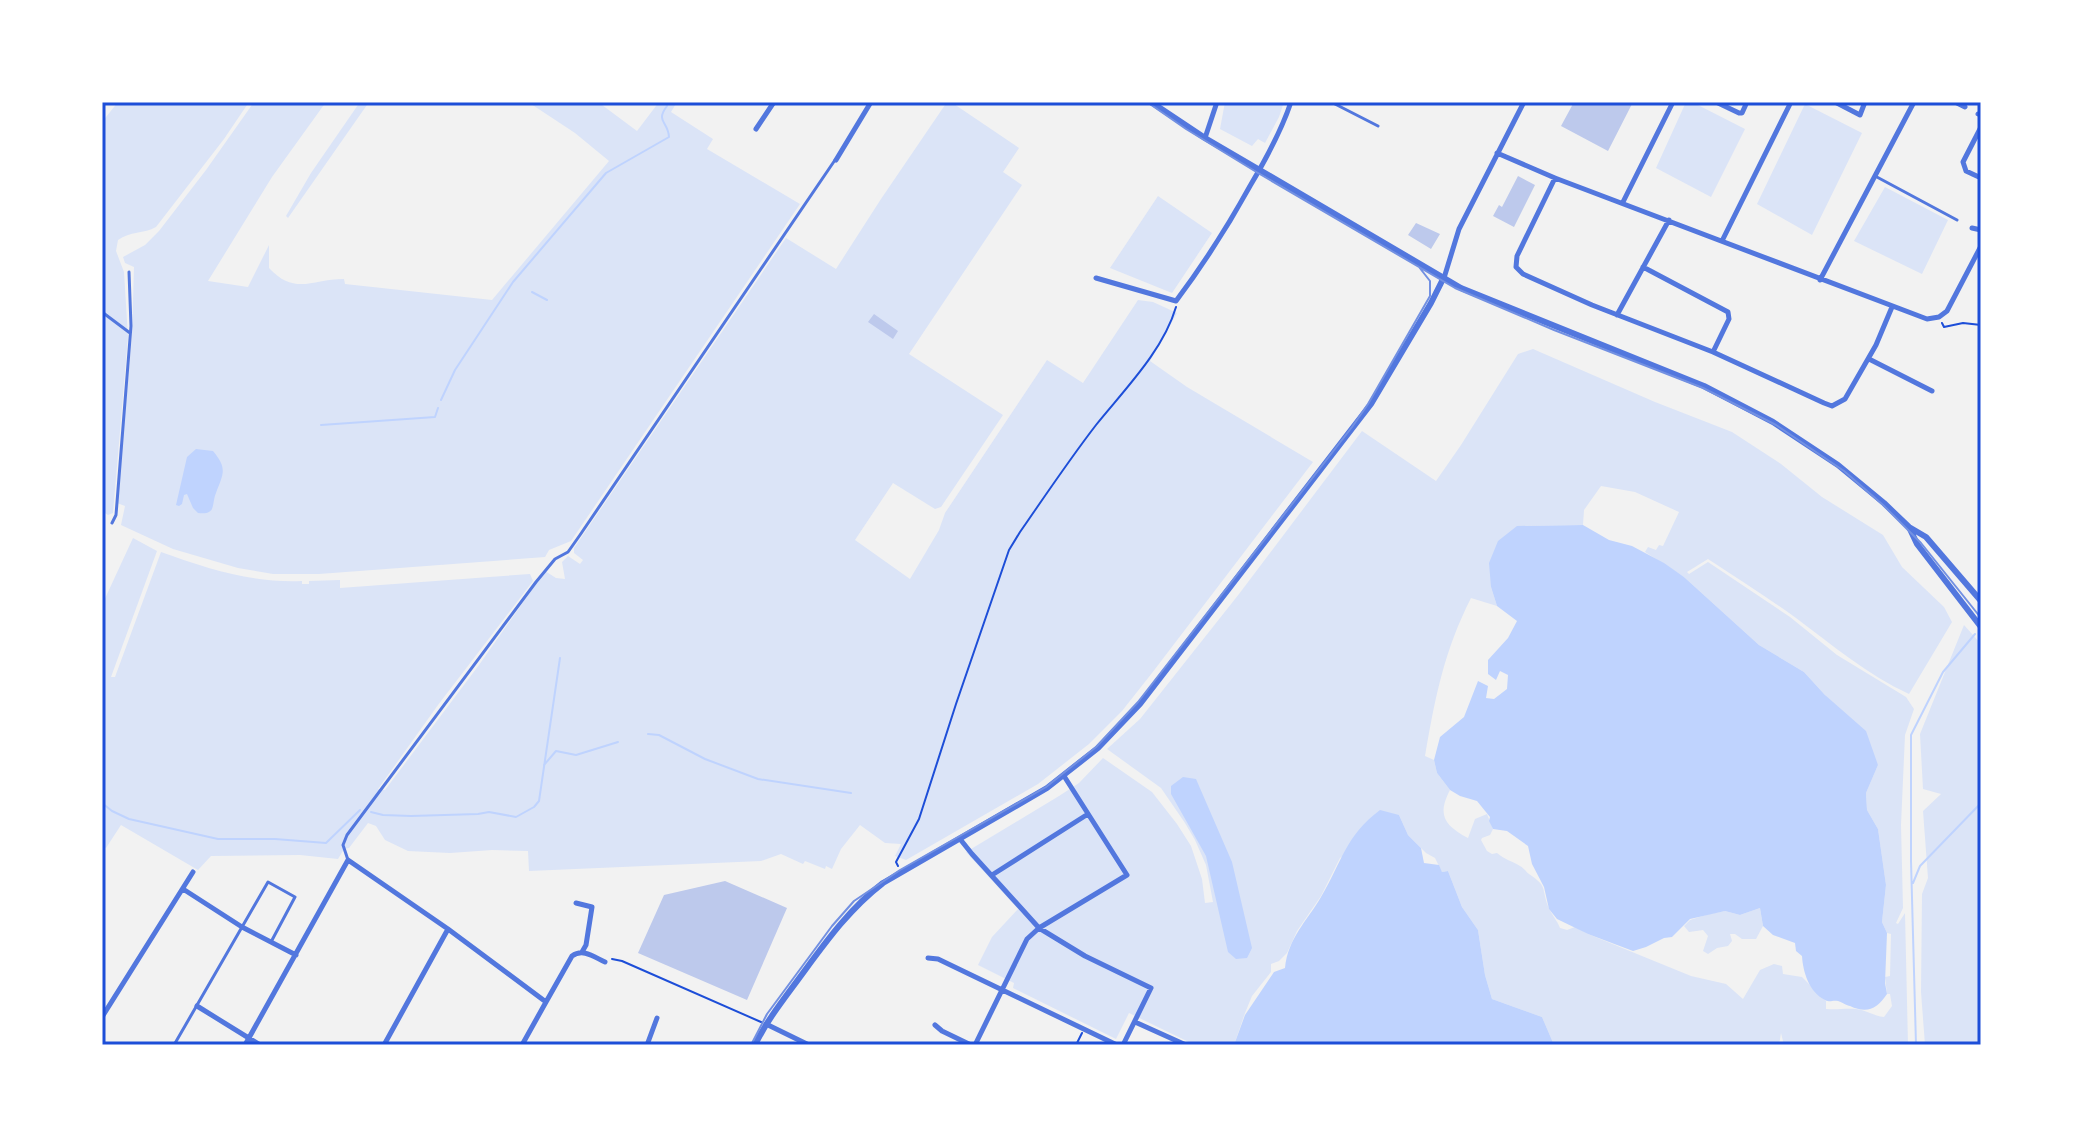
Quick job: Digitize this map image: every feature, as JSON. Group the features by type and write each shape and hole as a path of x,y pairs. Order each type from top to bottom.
{"street":[{"path":"756,129 774,102"},
{"path":"836,160 871,102"},
{"path":"1151,102 1259,171 1443,279 1521,314 1704,386 1796,435 1838,465 1909,527 1926,537 1981,601"},
{"path":"1205,138 1217,102"},
{"path":"1096,278 1176,301 1233,217 1280,132 1291,102"},
{"path":"755,1045 766,1024 841,922 865,896 1064,776 1098,748 1140,704 1371,404 1432,301 1443,279 1459,229 1524,102"},
{"path":"1623,202 1673,102"},
{"path":"1716,102 1739,113 1742,113 1747,102"},
{"path":"1722,241 1791,102"},
{"path":"1835,102 1860,115 1865,102"},
{"path":"1820,280 1914,102"},
{"path":"1955,102 1965,107"},
{"path":"1981,127 1963,162 1966,171 1981,178"},
{"path":"1497,153 1555,178 1927,319 1939,317 1947,311 1981,246"},
{"path":"1555,178 1517,256 1516,267 1523,274 1713,352 1832,406 1845,399 1869,359 1892,307"},
{"path":"1617,315 1669,220"},
{"path":"1972,228 1981,230"},
{"path":"1643,267 1728,312 1729,319 1713,352"},
{"path":"1869,359 1932,391"},
{"path":"1909,527 1917,544 1981,627"},
{"path":"935,1025 973,1045 1027,939 1039,928 1127,875 1064,776"},
{"path":"992,875 1088,814"},
{"path":"960,839 1039,928 1085,956 1151,988 1123,1045"},
{"path":"245,1045 348,860 546,1002"},
{"path":"102,1017 193,872"},
{"path":"183,889 242,927 296,955"},
{"path":"576,903 600,908"},
{"path":"522,1045 572,956 582,952 586,945 592,907"},
{"path":"384,1045 448,929"},
{"path":"582,952 605,962"},
{"path":"928,958 938,959 1117,1045"},
{"path":"197,1006 260,1045"},
{"path":"647,1045 657,1018"},
{"path":"1135,1022 1186,1045"},
{"path":"766,1024 809,1045"}],"lane":[{"path":"1335,104 1378,126"},
{"path":"348,860 343,845 347,835 536,582 555,559 568,552 836,160"},
{"path":"1875,176 1957,220"},
{"path":"112,523 116,515 130,333 129,272"},
{"path":"102,312 130,333"},
{"path":"174,1045 268,882 295,897 271,942"}],"path":[{"path":"902,872 896,862 919,819 1009,550 1095,427 1157,346 1176,308 1176,301"},
{"path":"1939,317 1944,327 1963,323 1981,325"},
{"path":"605,962 608,959 622,961 766,1024"},
{"path":"1076,1045 1084,1029"}],"shaded area":[{"path":"118,102 249,102 156,227 118,240 116,251 124,272 128,337 113,513 108,515 102,511 102,122"},
{"path":"254,102 326,102 272,177 208,281 248,287 269,245 269,268 287,282 304,284 344,279 345,284 492,300 609,161 575,133 528,102 598,102 637,131 659,102 677,102 671,112 713,139 707,149 800,204 571,541 549,550 545,557 319,574 273,574 238,568 173,549 121,525 125,506 117,503 132,335 134,267 125,263 123,257 145,245 159,231"},
{"path":"360,102 369,102 288,218 286,216 311,173"},
{"path":"947,102 1019,148 1003,172 1022,185 909,354 1003,415 941,507 935,509 893,483 855,540 910,579 939,530 945,513 1047,360 1083,383 1138,300 1153,302 1177,313 1150,361 1187,387 1313,462 1122,711 1089,744 1038,784 906,860 895,856 901,844 885,843 860,825 841,849 832,869 805,861 803,864 781,854 761,861 529,871 528,851 408,851 385,840 376,826 368,823 338,859 300,855 211,856 198,870 121,825 106,848 102,846 102,605 133,538 157,551 111,677 115,677 161,552 213,569 265,580 309,584 309,581 340,580 340,588 530,574 533,581 378,789 385,790 545,571 556,578 565,579 562,562 568,556 580,564 583,560 574,553 574,548 786,238 836,269"},
{"path":"1225,102 1284,102 1265,143 1258,139 1252,146 1220,129"},
{"path":"1686,102 1692,102 1745,129 1711,197 1656,168"},
{"path":"1805,104 1862,133 1812,235 1757,204"},
{"path":"1885,187 1948,220 1922,274 1854,241"},
{"path":"1158,196 1212,233 1172,293 1110,268"},
{"path":"1533,349 1732,432 1781,464 1822,497 1883,535 1902,567 1944,607 1952,622 1909,694 1865,669 1785,610 1708,559 1687,572 1689,574 1708,562 1790,617 1837,655 1906,697 1914,709 1905,735 1901,825 1903,908 1896,923 1905,913 1908,1045 1784,1045 1781,1033 1779,1045 1554,1045 1542,1017 1492,999 1478,930 1462,907 1448,871 1442,872 1435,858 1408,835 1399,815 1340,858 1287,953 1271,964 1271,972 1252,996 1234,1045 1195,1045 1129,1013 1116,1039 1013,988 1014,983 978,965 992,937 1018,909 966,852 1079,783 1103,758 1152,792 1177,824 1191,846 1202,879 1205,903 1213,902 1206,865 1195,840 1161,788 1107,749 1140,719 1362,431 1436,481 1518,354","holes":["1601,486 1635,492 1679,512 1663,546 1659,545 1656,550 1648,547 1645,552 1684,577 1759,645 1804,672 1878,765 1866,793 1867,810 1878,829 1886,885 1882,922 1887,933 1891,934 1890,976 1885,977 1892,1006 1884,1017 1856,1009 1826,1009 1826,1001 1802,977 1783,974 1782,966 1774,964 1760,970 1743,999 1726,984 1691,976 1575,927 1567,930 1560,928 1539,882 1521,867 1497,853 1487,851 1481,840 1493,829 1487,814 1475,819 1468,838 1453,829 1445,818 1444,806 1450,790 1437,773 1434,760 1425,756 1442,675 1471,598 1497,606 1491,587 1518,526 1583,525 1584,510"]},
{"path":"1964,625 1981,644 1981,1045 1925,1045 1921,992 1922,894 1928,878 1923,811 1941,794 1923,789 1920,734"},
{"path":"1760,908 1763,926 1756,939 1742,939 1730,934 1732,941 1728,946 1708,954 1703,951 1708,936 1703,930 1689,932 1684,926 1690,920 1709,914 1725,911 1740,915"}],"water":[{"path":"196,449 213,451 222,467 211,511 204,513 198,513 193,508 187,494 182,504 176,505 187,457"},
{"path":"1583,525 1609,540 1632,546 1684,577 1759,645 1804,672 1866,731 1878,765 1866,793 1867,810 1878,829 1886,885 1882,922 1887,933 1887,994 1875,1006 1862,1010 1819,996 1808,981 1802,956 1796,951 1795,943 1773,935 1763,926 1760,908 1740,915 1725,911 1690,919 1672,937 1633,951 1557,919 1549,909 1528,846 1507,831 1493,829 1490,817 1477,801 1450,790 1437,773 1434,760 1440,737 1464,717 1478,681 1488,686 1486,698 1494,699 1507,689 1508,675 1500,671 1496,680 1488,674 1488,660 1508,638 1517,621 1497,606 1491,587 1489,563 1498,541 1517,526"},
{"path":"1183,777 1196,779 1232,862 1252,948 1247,958 1236,959 1228,952 1206,856 1171,794 1171,786"},
{"path":"1380,810 1399,815 1408,835 1421,848 1424,863 1439,865 1442,872 1448,871 1462,907 1478,930 1492,999 1542,1017 1554,1045 1234,1045 1245,1015 1274,972 1285,968 1294,939 1321,897 1351,840"}],"building":[{"path":"1574,102 1633,102 1608,151 1561,126"},
{"path":"1518,176 1535,185 1514,227 1493,216 1499,205 1502,207"},
{"path":"1416,223 1440,234 1431,249 1408,235"},
{"path":"874,314 898,331 893,339 868,322"},
{"path":"725,881 787,908 747,1000 638,953 664,895"}],"waterway":[{"path":"441,400 455,370 513,282 606,173 669,137 662,119 667,106"},
{"path":"532,292 547,300"},
{"path":"321,425 435,417 438,408"},
{"path":"1916,1045 1911,735 1943,672 1975,634"},
{"path":"371,812 411,816 489,812 516,817 534,807 539,801 560,658"},
{"path":"648,734 659,735 705,759 758,779 851,793"},
{"path":"544,765 556,751 576,755 618,742"},
{"path":"102,803 129,819 218,839 326,843 360,810"},
{"path":"1913,883 1920,866 1981,803"}],"tram line":[{"path":"1147,102 1258,173 1455,288 1703,388 1776,425 1844,471 1883,505 1921,543 1981,618"},
{"path":"751,1045 767,1014 854,901 900,870 1046,787 1096,747 1138,702 1368,404 1430,296 1430,281 1419,267"}]}
